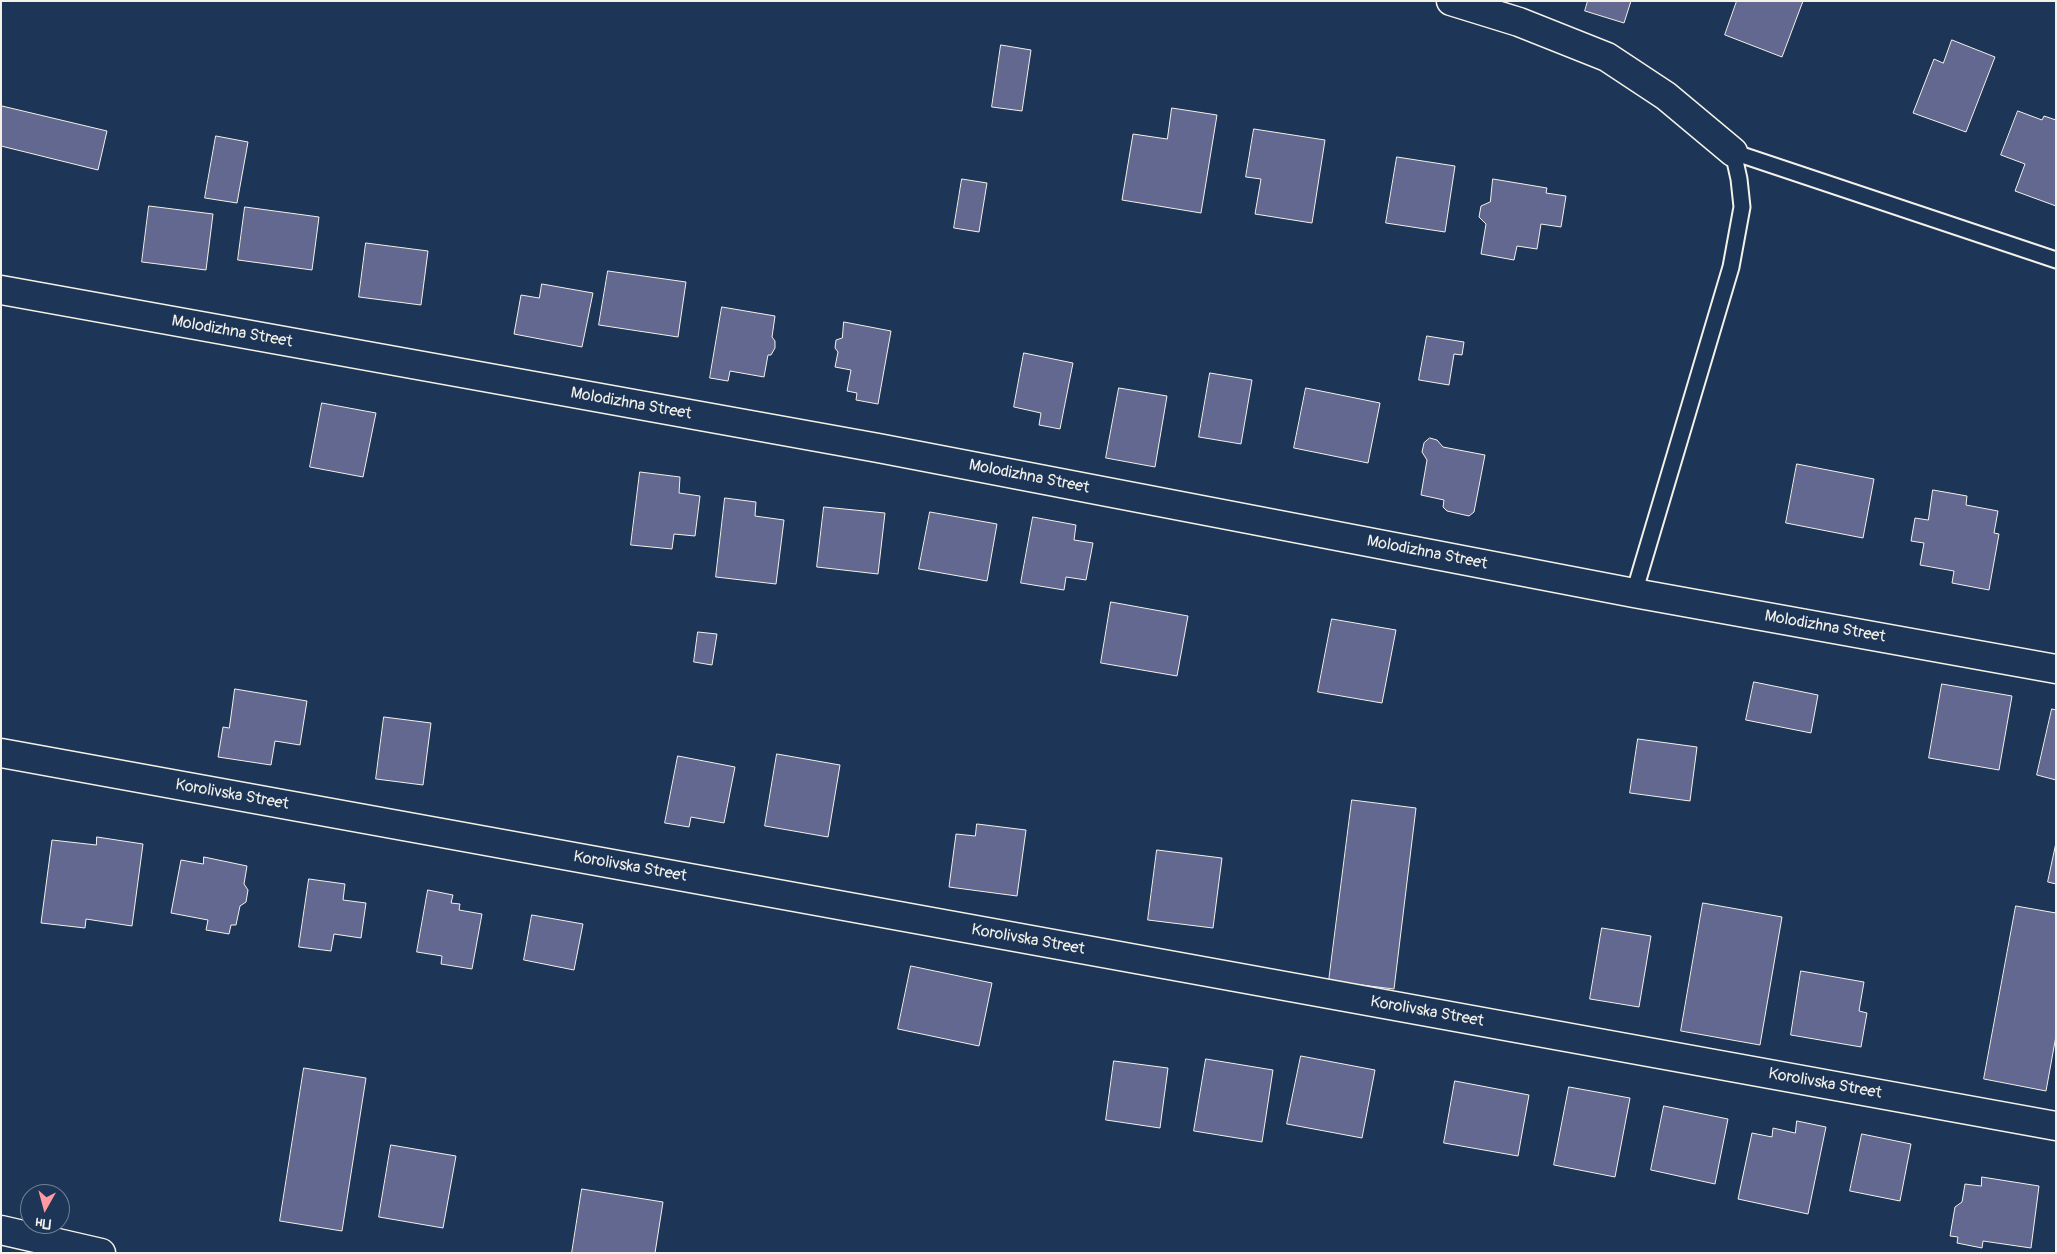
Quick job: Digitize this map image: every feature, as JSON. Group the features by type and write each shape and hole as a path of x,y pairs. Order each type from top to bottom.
{"street":[{"path":"1451,1 1519,22 1607,57 1666,96 1733,152"},
{"name":"Molodizhna Street","path":"1,290 878,448 1634,593 2056,669"},
{"name":"Korolivska Street","path":"1,753 2056,1126"},
{"path":"1,1230 101,1253"}],"lane":[{"path":"1733,152 2056,260"},
{"path":"1634,593 1730,267 1742,207 1733,152"}],"building":[{"path":"1588,1 1631,1 1624,23 1585,11"},
{"path":"1737,1 1803,1 1782,57 1725,35"},
{"path":"1952,40 1995,57 1966,132 1913,113 1934,59 1943,63"},
{"path":"1001,45 1031,50 1022,111 992,107"},
{"path":"2,106 107,131 98,170 1,146"},
{"path":"1172,108 1217,115 1201,213 1122,200 1133,134 1167,139"},
{"path":"2018,111 2042,120 2044,116 2056,120 2056,206 2015,191 2025,164 2001,155"},
{"path":"1254,129 1325,140 1312,223 1255,214 1261,179 1246,177"},
{"path":"216,136 248,142 237,203 205,198"},
{"path":"1397,157 1455,166 1445,232 1386,223"},
{"path":"962,179 987,183 979,232 954,228"},
{"path":"1493,179 1547,188 1546,193 1566,196 1561,227 1541,224 1537,249 1517,246 1514,260 1481,254 1486,224 1479,217 1481,206 1490,202"},
{"path":"149,206 213,214 206,270 142,262"},
{"path":"245,207 319,217 312,270 238,260"},
{"path":"366,243 428,251 421,305 359,297"},
{"path":"608,271 686,282 678,337 599,325"},
{"path":"542,284 593,293 582,347 514,334 521,295 539,298"},
{"path":"722,307 775,316 772,337 775,341 775,348 771,355 768,355 764,377 730,371 728,381 710,378"},
{"path":"844,322 891,331 878,404 856,400 857,393 847,391 851,370 835,367 838,352 835,348 836,340 842,338"},
{"path":"1427,336 1464,342 1462,355 1454,354 1449,385 1419,380"},
{"path":"1024,353 1073,363 1060,429 1039,425 1041,413 1014,407"},
{"path":"1210,373 1252,380 1241,444 1199,437"},
{"path":"1119,388 1167,396 1155,467 1106,458"},
{"path":"1306,388 1380,403 1368,463 1294,448"},
{"path":"322,403 376,413 363,477 310,467"},
{"path":"1430,438 1437,440 1443,447 1485,455 1474,512 1469,516 1447,511 1443,507 1444,500 1421,495 1427,460 1422,452 1424,443"},
{"path":"1797,464 1874,479 1863,538 1786,523"},
{"path":"640,472 680,477 679,493 700,496 695,536 674,534 672,549 631,545"},
{"path":"1933,490 1967,496 1966,505 1998,511 1994,533 1999,534 1989,590 1952,583 1954,571 1920,565 1924,543 1911,541 1915,518 1928,520"},
{"path":"725,498 756,502 755,516 784,520 776,584 716,577"},
{"path":"824,507 885,513 878,574 817,567"},
{"path":"930,512 997,524 987,581 919,569"},
{"path":"1033,517 1076,525 1074,540 1093,543 1086,580 1066,577 1064,590 1021,583"},
{"path":"1111,602 1188,616 1177,676 1101,663"},
{"path":"1332,619 1396,630 1382,703 1318,692"},
{"path":"698,632 717,634 712,665 694,662"},
{"path":"1754,682 1818,695 1811,733 1746,720"},
{"path":"1942,684 2012,696 1999,770 1929,758"},
{"path":"235,689 307,701 300,745 275,741 271,765 218,757 223,727 229,728"},
{"path":"2052,709 2056,710 2056,780 2037,775"},
{"path":"384,717 431,723 423,785 376,779"},
{"path":"1638,739 1697,747 1690,801 1630,793"},
{"path":"777,754 840,765 828,837 765,826"},
{"path":"678,756 735,767 724,823 691,817 689,827 665,823"},
{"path":"1352,800 1416,808 1394,989 1329,981"},
{"path":"977,824 1026,830 1017,896 949,887 956,834 975,836"},
{"path":"97,837 143,844 132,926 86,919 85,928 41,923 52,840 96,845"},
{"path":"2056,843 2056,884 2048,882"},
{"path":"1157,850 1222,858 1213,928 1148,920"},
{"path":"204,857 247,866 244,884 248,890 246,902 240,906 236,925 231,925 229,934 206,930 208,920 171,913 181,860 203,864"},
{"path":"309,879 345,884 343,900 366,903 361,938 334,934 331,951 299,947"},
{"path":"428,890 453,895 451,903 460,904 459,910 482,914 472,969 441,964 442,956 417,952"},
{"path":"1703,903 1782,917 1760,1045 1681,1031"},
{"path":"2016,906 2056,913 2056,1036 2046,1091 1984,1079"},
{"path":"532,915 583,924 574,970 524,960"},
{"path":"1602,928 1651,936 1639,1007 1590,999"},
{"path":"911,966 992,983 979,1046 898,1029"},
{"path":"1801,971 1864,982 1859,1011 1867,1013 1861,1047 1791,1035"},
{"path":"1301,1056 1375,1070 1362,1138 1287,1124"},
{"path":"1206,1059 1273,1070 1262,1142 1194,1131"},
{"path":"1114,1061 1168,1068 1160,1128 1106,1120"},
{"path":"304,1068 366,1078 342,1231 280,1221"},
{"path":"1455,1081 1529,1095 1518,1156 1444,1143"},
{"path":"1569,1087 1630,1098 1615,1177 1554,1165"},
{"path":"1664,1106 1728,1119 1715,1184 1651,1170"},
{"path":"1797,1121 1826,1127 1808,1214 1738,1199 1752,1133 1772,1137 1773,1128 1795,1133"},
{"path":"1862,1134 1911,1144 1900,1201 1850,1191"},
{"path":"391,1145 456,1156 443,1228 379,1217"},
{"path":"1982,1177 2039,1186 2031,1248 1983,1241 1982,1248 1957,1243 1958,1237 1950,1236 1955,1207 1962,1202 1965,1184 1981,1186"},
{"path":"582,1189 663,1202 655,1253 572,1253"}]}
